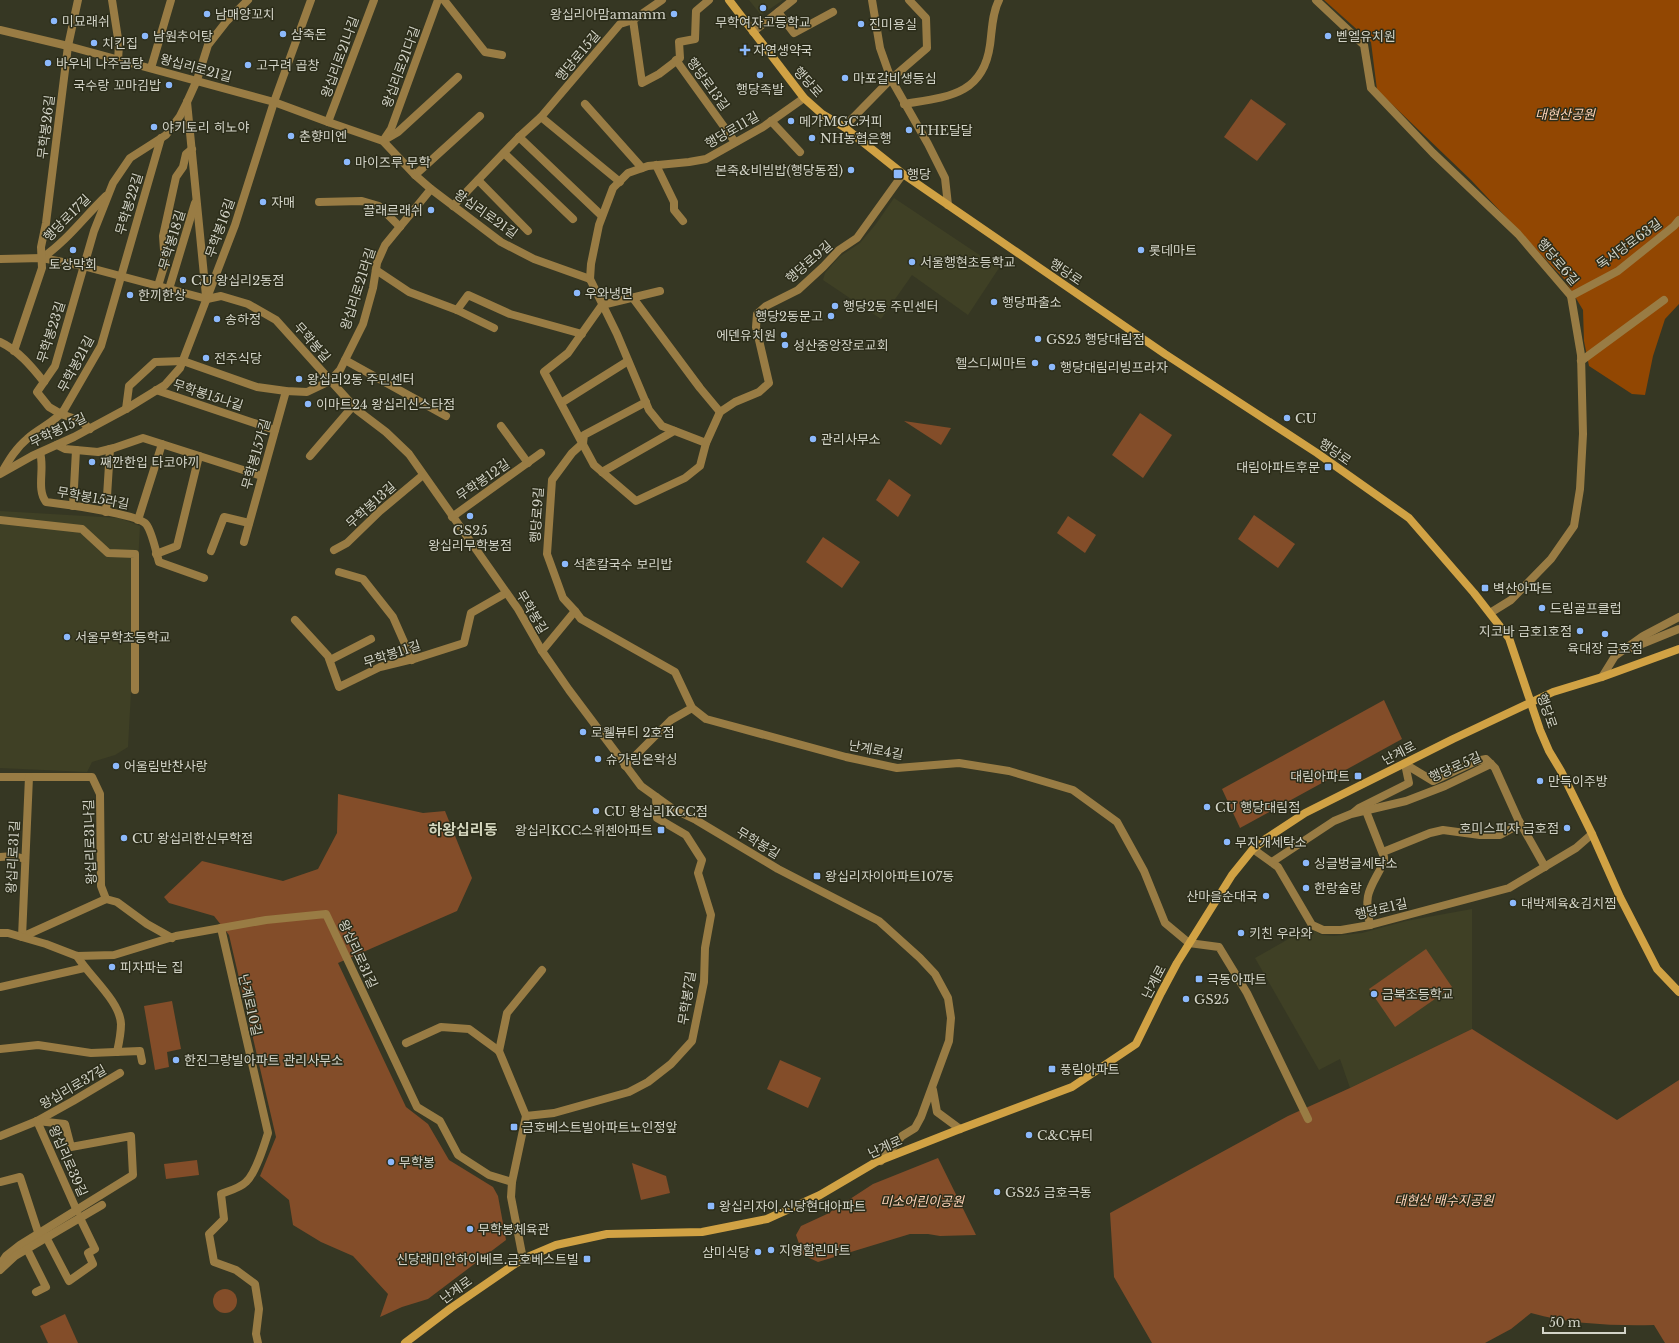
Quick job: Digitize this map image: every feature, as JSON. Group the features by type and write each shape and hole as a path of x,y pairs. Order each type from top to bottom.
{"main road":[{"name":"행당로","path":"729,0 804,98 822,114 844,127 903,174 948,206 1165,354 1317,453 1409,518 1490,613 1509,638 1532,702 1540,730 1549,751 1561,771 1620,896 1657,969 1679,992"},
{"name":"난계로","path":"405,1343 458,1303 523,1259 556,1245 607,1234 702,1232 767,1219 820,1195 881,1161 960,1128 1072,1087 1136,1044 1161,993 1189,943 1232,875 1253,849 1267,838 1305,813 1452,739 1553,692 1602,678 1679,649"}],"street":[{"name":"무학봉26길","path":"14,351 42,268 41,247 46,223 68,46 78,0"},
{"path":"112,0 118,37 118,60"},
{"path":"151,68 171,0"},
{"name":"행당로17길","path":"84,266 94,231 113,183 130,158 166,135 180,116 187,102 197,80 208,45 226,22 248,0"},
{"name":"무학봉16길","path":"207,299 238,218 274,102 311,0"},
{"name":"왕십리로21나길","path":"328,122 374,0"},
{"name":"왕십리로21다길","path":"383,141 391,129 438,0"},
{"path":"444,0 485,52 502,54"},
{"name":"행당로15길","path":"453,206 519,137 541,117 620,24 633,20 662,0"},
{"name":"행당로13길","path":"633,20 642,83 659,74 680,58 679,42 696,39 696,11 709,0"},
{"path":"753,32 793,0"},
{"path":"872,0 880,48 891,79 946,178 948,206"},
{"path":"844,127 891,79 927,48 926,18 909,0"},
{"path":"904,104 947,96 965,90 976,79 988,58 992,27 999,0"},
{"name":"행당로6길","path":"1316,0 1364,44 1371,88 1433,153 1518,234 1571,296 1581,361 1583,434 1580,489 1574,526 1551,559 1511,600 1490,613"},
{"path":"778,12 794,33 834,12"},
{"name":"왕십리로21길","path":"0,30 68,46 274,102 383,141 415,176 500,242 534,259 590,279"},
{"name":"행당로13길","path":"676,60 734,142"},
{"path":"383,141 398,132 458,77"},
{"name":"행당로11길","path":"590,279 590,264 602,216 613,188 628,173 656,165 706,159 771,121 804,98"},
{"name":"무학봉16길","path":"187,102 207,299"},
{"path":"586,104 642,168"},
{"path":"415,176 480,116"},
{"path":"541,117 620,182"},
{"name":"행당로11길","path":"771,121 800,152"},
{"path":"519,137 602,216"},
{"name":"무학봉22길","path":"121,276 161,138"},
{"path":"158,286 165,263 163,236 176,177 183,167 186,154 192,149"},
{"path":"504,153 573,219"},
{"path":"656,165 674,202 674,210 683,221"},
{"name":"행당로9길","path":"720,412 736,402 759,392 769,383 756,327 757,314 766,306 798,290 823,268 839,250 857,238 903,174"},
{"path":"478,180 528,230"},
{"name":"왕십리로21라길","path":"330,381 340,370 363,324 373,288 376,270 385,245 431,189"},
{"name":"행당로17길","path":"42,258 57,248 87,214 109,194"},
{"name":"무학봉18길","path":"169,289 197,199"},
{"path":"319,202 362,201 379,206 400,227"},
{"name":"독서당로63길","path":"1571,296 1618,271 1674,226 1679,220"},
{"name":"무학봉길","path":"0,259 42,258 84,266 207,299 221,296 248,304 276,320 353,406 386,432 409,454 506,593 542,652 641,786 673,809 696,820 778,869 879,921 920,958 935,974 948,998 951,1018 949,1041 933,1086 915,1128 902,1136 881,1161"},
{"name":"무학봉23길","path":"61,414 49,407 37,392 55,366 84,266"},
{"path":"376,270 409,292 457,310 494,328"},
{"name":"무학봉21길","path":"1,473 10,457 27,439 57,419 61,414 101,346 121,276"},
{"path":"590,279 617,334 649,410 662,426 706,443"},
{"path":"633,298 700,388 720,412 706,443 700,466 685,478 636,501 594,464 544,372 568,352 602,305 660,291"},
{"path":"457,310 468,295 510,314 582,334"},
{"name":"무학봉15길","path":"1,473 126,409 165,385 180,368 207,299"},
{"path":"1581,361 1664,300"},
{"path":"0,342 9,346 44,382"},
{"name":"무학봉길","path":"345,360 446,416"},
{"path":"561,403 628,360"},
{"path":"126,409 129,386 156,362 183,361 257,387 286,391 308,392 330,381"},
{"name":"무학봉15나길","path":"156,390 275,430"},
{"name":"무학봉15가길","path":"244,542 286,391"},
{"path":"583,443 584,435 646,402"},
{"path":"310,456 353,406"},
{"path":"61,414 81,421 90,428"},
{"name":"무학봉12길","path":"502,426 528,463"},
{"path":"602,472 674,431"},
{"path":"57,445 66,449 98,452 143,438 262,476"},
{"name":"행당로9길","path":"575,611 563,598 547,554 552,480 572,453 583,443"},
{"path":"138,520 162,444"},
{"path":"106,512 110,449"},
{"path":"73,506 76,450"},
{"name":"무학봉15라길","path":"40,452 42,460 41,496 46,502 133,517 146,523 156,554"},
{"name":"무학봉12길","path":"452,517 541,453"},
{"path":"199,456 177,546 156,554 159,562 204,578"},
{"name":"무학봉13길","path":"334,550 347,543 380,511 423,475"},
{"path":"211,551 224,517 249,523"},
{"path":"0,520 82,529 108,553 135,554 135,690"},
{"path":"339,572 363,579 393,617 412,660"},
{"name":"무학봉11길","path":"295,620 328,656 339,687 380,667 412,660 464,643 471,613 506,593"},
{"path":"542,652 575,611"},
{"name":"난계로4길","path":"575,611 581,619 675,672 692,708 706,719 846,757 897,768 959,763 1009,771 1073,790 1117,822 1144,871 1165,923 1189,943"},
{"path":"1602,678 1615,656 1643,636 1679,617"},
{"path":"1615,656 1658,636 1679,629"},
{"path":"330,660 371,639"},
{"path":"625,766 671,720 692,708"},
{"path":"1405,764 1433,780 1486,758 1491,764"},
{"path":"1351,814 1358,808 1409,783 1405,764"},
{"name":"행당로5길","path":"1272,862 1328,825 1351,814 1366,812 1406,801 1446,786 1491,764 1495,768 1520,824"},
{"name":"왕십리로31나길","path":"0,777 92,777 100,794 102,886 106,899 118,902 147,924 172,938"},
{"name":"왕십리로31길","path":"22,937 29,777"},
{"name":"무학봉7길","path":"526,1116 554,1113 629,1092 648,1082 671,1064 692,1041 704,982 704,948 711,915 698,873 702,860 686,835 657,818 656,797"},
{"path":"1366,812 1384,857 1384,862 1367,894 1366,903 1370,925"},
{"path":"1383,852 1430,833 1444,830 1480,835 1500,835 1520,824 1545,867"},
{"name":"행당로1길","path":"1253,849 1278,867 1312,925 1323,930 1335,930 1370,925 1509,888 1576,848 1592,834"},
{"path":"0,857 14,856 25,860"},
{"path":"22,937 106,899"},
{"name":"왕십리로31길","path":"0,933 8,933 22,937 78,956 114,955 172,938 221,928 266,920 326,914 418,1107 440,1121 458,1155 488,1175 512,1182"},
{"name":"난계로10길","path":"221,928 268,1133 262,1156 247,1181 230,1191 221,1194 224,1219 209,1234 214,1262 236,1270 255,1284 259,1309 256,1334 258,1343"},
{"path":"1189,943 1219,947 1247,992 1308,1119"},
{"path":"78,956 84,968 100,984 120,1014 121,1024 117,1052"},
{"path":"0,987 84,968"},
{"path":"498,1051 507,1013 542,970"},
{"path":"406,1043 442,1027 469,1029 498,1051 526,1116 512,1182 511,1197 523,1259"},
{"path":"0,1049 38,1044 91,1053 140,1051 142,1061"},
{"name":"왕십리로37길","path":"0,1136 37,1121 73,1102 120,1073"},
{"name":"무학봉길","path":"933,1086 937,1112 960,1128"},
{"name":"왕십리로37길","path":"37,1121 65,1124 71,1147 131,1136"},
{"name":"왕십리로39길","path":"0,1182 20,1177 43,1236 69,1281 93,1264 88,1253 95,1249 37,1121"},
{"name":"왕십리로39길","path":"0,1265 6,1256 79,1214 133,1175 131,1136"},
{"name":"왕십리로39길","path":"79,1214 102,1205"},
{"name":"왕십리로39길","path":"0,1270 15,1256 27,1249 43,1236"},
{"path":"27,1249 46,1287 36,1292"}],"shaded area":[{"name":"무학여자고등학교","path":"749,0 783,0 761,15"},
{"name":"서울행현초등학교","path":"894,198 999,268 968,315 912,275 881,319 823,280 825,273 839,257 860,243 876,224"},
{"name":"서울무학초등학교","path":"0,511 119,518 140,526 128,747 115,755 92,762 87,772 0,768"},
{"name":"금북초등학교","path":"1472,909 1472,1029 1350,1088 1340,1059 1319,1070 1255,958 1310,927 1321,935 1334,936 1362,933 1406,921"}],"green space":[{"name":"대현산공원","path":"1324,0 1679,0 1679,304 1665,319 1653,356 1645,395 1632,394 1589,366 1584,341 1583,310 1565,280 1471,180 1377,90 1371,42"},
{"path":"1251,99 1286,124 1257,161 1224,137"},
{"path":"1140,413 1172,435 1143,478 1112,455"},
{"path":"904,421 951,428 941,445"},
{"path":"889,479 911,495 898,517 876,500"},
{"path":"1254,515 1295,544 1278,568 1238,539"},
{"path":"1068,516 1096,535 1085,553 1057,533"},
{"path":"823,537 860,562 842,588 806,562"},
{"path":"1384,700 1402,739 1240,828 1222,789"},
{"path":"338,794 423,813 445,811 472,878 457,911 338,963 406,1107 428,1124 449,1160 493,1187 498,1196 506,1240 428,1299 402,1307 380,1317 388,1294 353,1256 321,1242 293,1225 289,1200 260,1176 276,1137 229,935 214,916 169,903 164,897 202,861 283,881 318,869 337,833"},
{"path":"1426,949 1452,987 1395,1027 1369,989"},
{"path":"172,1001 181,1049 167,1052 169,1067 155,1070 144,1006"},
{"name":"대현산 배수지공원","path":"1472,1029 1617,1120 1679,1080 1679,1343 1665,1343 1654,1325 1592,1324 1561,1320 1531,1313 1511,1329 1485,1343 1152,1343 1114,1277 1110,1213 1288,1116"},
{"path":"780,1060 821,1078 808,1108 767,1089"},
{"name":"미소어린이공원","path":"938,1158 976,1235 940,1236 910,1234 818,1262 803,1255 796,1235 801,1226 827,1214 873,1184"},
{"path":"197,1160 199,1175 166,1179 164,1164"},
{"path":"632,1163 666,1176 670,1193 641,1200"},
{"path":"225,1289 233,1293 237,1301 233,1309 225,1313 217,1309 213,1301 217,1293"},
{"path":"65,1314 78,1343 48,1343 40,1326"}],"place":[{"name":"무학여자고등학교","path":"763,8"},
{"name":"남매양꼬치","path":"207,14"},
{"name":"왕십리아맘amamm","path":"674,14"},
{"name":"미묘래쉬","path":"54,21"},
{"name":"진미용실","path":"861,24"},
{"name":"삼죽돈","path":"283,34"},
{"name":"남원추어탕","path":"145,36"},
{"name":"벧엘유치원","path":"1328,36"},
{"name":"치킨집","path":"94,43"},
{"name":"자연생약국","path":"745,50"},
{"name":"바우네 나주곰탕","path":"48,63"},
{"name":"고구려 곱창","path":"248,65"},
{"name":"행당족발","path":"760,75"},
{"name":"마포갈비생등심","path":"845,78"},
{"name":"국수랑 꼬마김밥","path":"169,85"},
{"name":"메가MGC커피","path":"791,121"},
{"name":"야키토리 히노야","path":"154,127"},
{"name":"THE달달","path":"909,130"},
{"name":"춘향미엔","path":"291,136"},
{"name":"NH농협은행","path":"812,138"},
{"name":"마이즈루 무학","path":"347,162"},
{"name":"본죽&비빔밥(행당동점)","path":"851,170"},
{"name":"행당","path":"898,174"},
{"name":"자매","path":"263,202"},
{"name":"끌래르래쉬","path":"431,210"},
{"name":"토상막회","path":"73,250"},
{"name":"롯데마트","path":"1141,250"},
{"name":"서울행현초등학교","path":"912,262"},
{"name":"CU 왕십리2동점","path":"183,280"},
{"name":"우와냉면","path":"577,293"},
{"name":"한끼한상","path":"130,295"},
{"name":"행당파출소","path":"994,302"},
{"name":"행당2동 주민센터","path":"835,306"},
{"name":"행당2동문고","path":"831,316"},
{"name":"송하정","path":"217,319"},
{"name":"에덴유치원","path":"784,335"},
{"name":"GS25 행당대림점","path":"1038,339"},
{"name":"성산중앙장로교회","path":"785,345"},
{"name":"전주식당","path":"206,358"},
{"name":"헬스디씨마트","path":"1035,363"},
{"name":"행당대림리빙프라자","path":"1052,367"},
{"name":"왕십리2동 주민센터","path":"299,379"},
{"name":"이마트24 왕십리신스타점","path":"308,404"},
{"name":"CU","path":"1287,418"},
{"name":"관리사무소","path":"813,439"},
{"name":"째깐한입 타코야끼","path":"92,462"},
{"name":"대림아파트후문","path":"1328,467"},
{"name":"GS25 왕십리무학봉점","path":"470,516"},
{"name":"석촌칼국수 보리밥","path":"565,564"},
{"name":"벽산아파트","path":"1485,588"},
{"name":"드림골프클럽","path":"1542,608"},
{"name":"지코바 금호1호점","path":"1580,631"},
{"name":"육대장 금호점","path":"1605,634"},
{"name":"서울무학초등학교","path":"67,637"},
{"name":"로웰뷰티 2호점","path":"583,732"},
{"name":"슈가링온왁싱","path":"598,759"},
{"name":"어울림반찬사랑","path":"116,766"},
{"name":"대림아파트","path":"1358,776"},
{"name":"만득이주방","path":"1540,781"},
{"name":"CU 행당대림점","path":"1207,807"},
{"name":"CU 왕십리KCC점","path":"596,811"},
{"name":"호미스피자 금호점","path":"1567,828"},
{"name":"왕십리KCC스위첸아파트","path":"661,830"},
{"name":"CU 왕십리한신무학점","path":"124,838"},
{"name":"무지개세탁소","path":"1227,842"},
{"name":"싱글벙글세탁소","path":"1306,863"},
{"name":"왕십리자이아파트107동","path":"817,876"},
{"name":"한랑술랑","path":"1306,888"},
{"name":"산마을순대국","path":"1266,896"},
{"name":"대박제육&김치찜","path":"1513,903"},
{"name":"키친 우라와","path":"1241,933"},
{"name":"피자파는 집","path":"112,967"},
{"name":"극동아파트","path":"1199,979"},
{"name":"금북초등학교","path":"1374,994"},
{"name":"GS25","path":"1186,999"},
{"name":"한진그랑빌아파트 관리사무소","path":"176,1060"},
{"name":"풍림아파트","path":"1052,1069"},
{"name":"금호베스트빌아파트노인정앞","path":"514,1127"},
{"name":"C&C뷰티","path":"1029,1135"},
{"name":"무학봉","path":"391,1162"},
{"name":"GS25 금호극동","path":"997,1192"},
{"name":"왕십리자이.신당현대아파트","path":"711,1206"},
{"name":"무학봉체육관","path":"470,1229"},
{"name":"지영할린마트","path":"771,1250"},
{"name":"삼미식당","path":"758,1252"},
{"name":"신당래미안하이베르.금호베스트빌","path":"587,1259"}],"district":[{"name":"하왕십리동","path":"463,829"}]}
